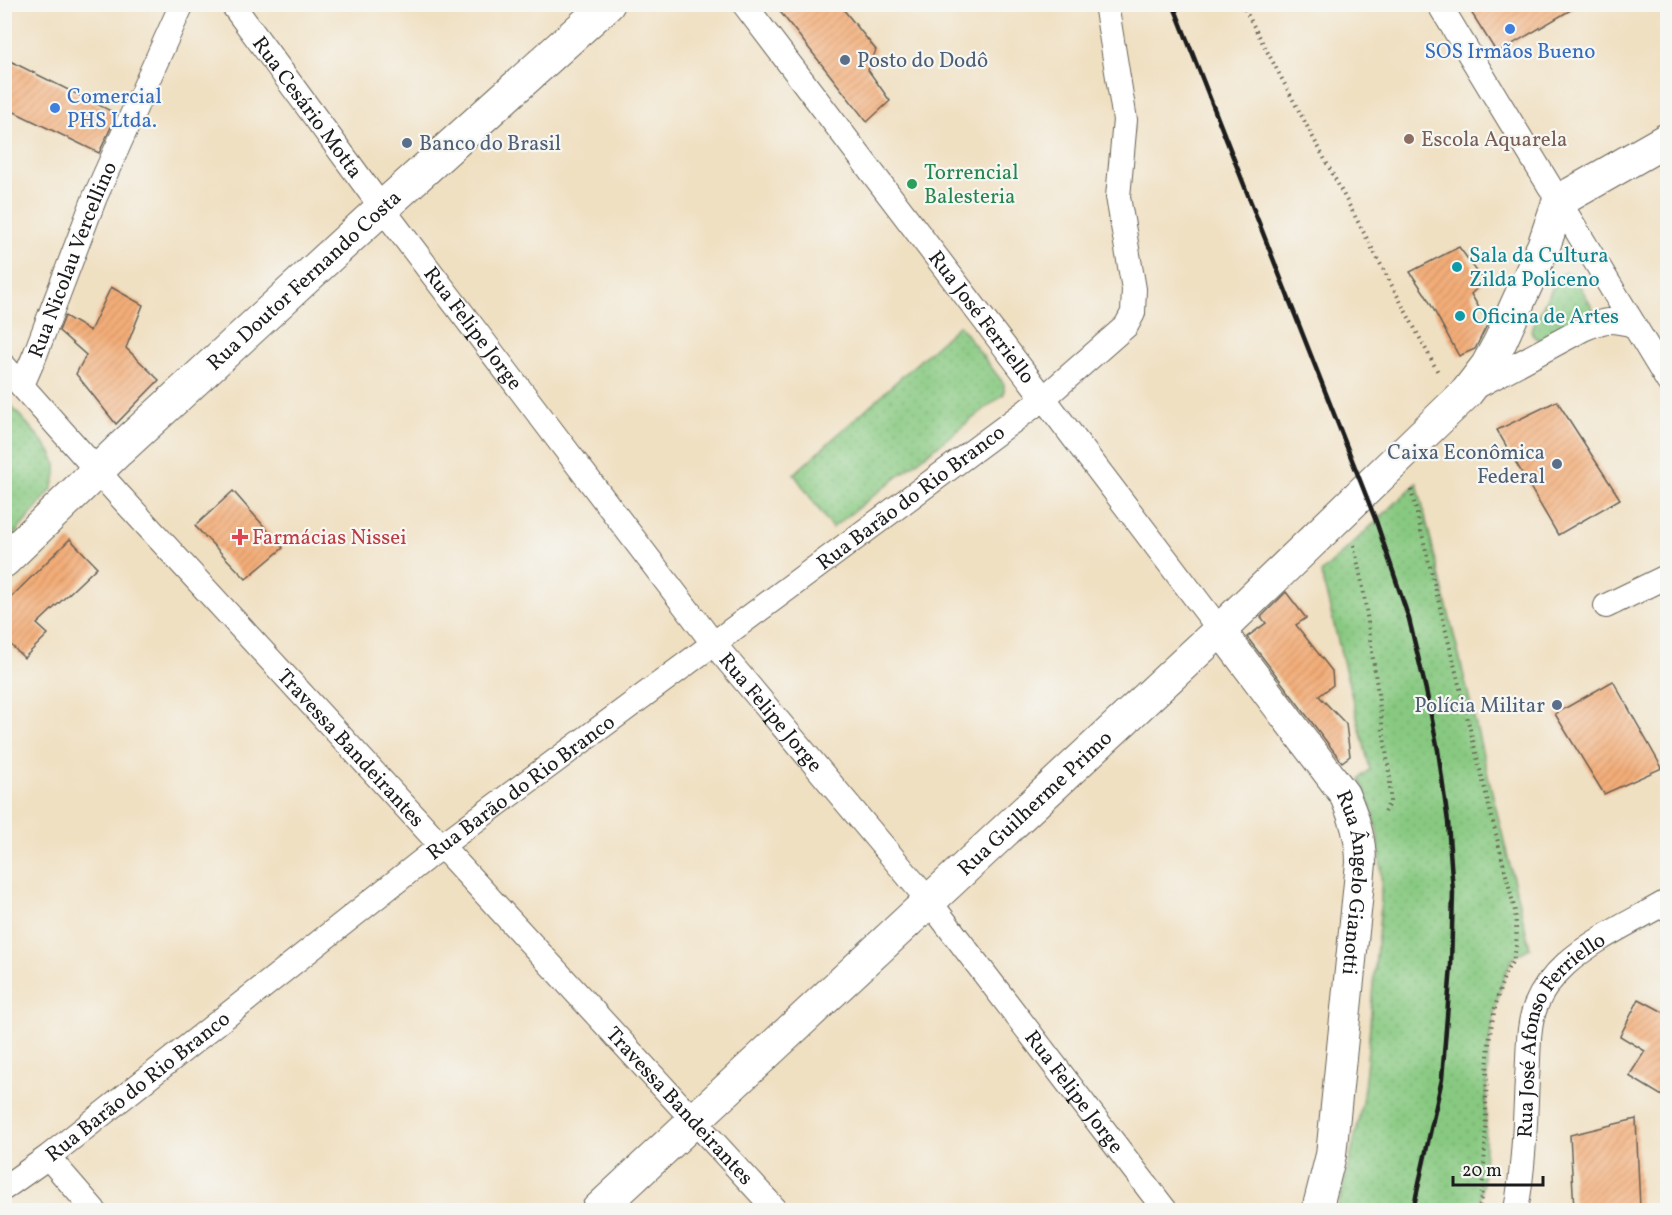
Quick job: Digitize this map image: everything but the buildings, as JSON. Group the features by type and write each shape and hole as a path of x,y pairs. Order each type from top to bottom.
{"main road":[{"name":"Rua Doutor Fernando Costa","path":"4,561 97,470 608,4"},
{"path":"1559,201 1668,139"},
{"name":"Rua Guilherme Primo","path":"598,1210 1220,630 1462,396 1487,366 1500,342 1544,245 1559,201"}],"street":[{"name":"Rua Nicolau Vercellino","path":"21,385 35,355 95,197 182,4"},
{"name":"Rua Cesário Motta","path":"232,4 382,208"},
{"name":"Rua José Ferriello","path":"744,4 1220,630"},
{"name":"Rua Barão do Rio Branco","path":"4,1188 48,1157 441,846 1044,398 1126,326 1133,313 1134,288 1118,198 1125,133 1124,106 1107,4"},
{"path":"1439,4 1668,381"},
{"name":"Rua Felipe Jorge","path":"382,208 713,643 929,901 1165,1210"},
{"path":"1462,396 1583,329 1602,321 1614,320 1634,325"},
{"name":"Travessa Bandeirantes","path":"4,366 693,1122 776,1210"},
{"path":"1606,606 1668,576"},
{"name":"Rua Ângelo Gianotti","path":"1220,630 1344,794 1361,846 1332,1155 1317,1210"},
{"name":"Rua José Afonso Ferriello","path":"1516,1210 1522,1175 1530,1038 1536,1004 1549,983 1579,954 1592,944 1668,901"},
{"path":"48,1157 94,1210"}],"path":[{"path":"1242,4 1444,384 1462,396"},
{"path":"1403,454 1515,910 1514,958 1498,994 1490,1034 1479,1210"},
{"path":"1340,514 1353,541 1363,588 1390,779 1390,802 1376,824 1357,829"}],"green space":[{"path":"1566,272 1574,275 1595,313 1540,340 1533,336 1531,330 1559,275"},
{"path":"959,325 1004,384 1004,394 832,528 794,474"},
{"path":"4,398 47,447 55,461 56,468 52,489 5,546"},
{"path":"1417,483 1530,948 1509,964 1494,1015 1487,1070 1485,1155 1479,1210 1337,1210 1355,1139 1363,1095 1381,880 1377,829 1360,779 1370,769 1321,573"}],"railway":[{"path":"1173,4 1376,521 1409,619 1438,750 1448,822 1453,892 1451,966 1442,1079 1413,1210"}],"place":[{"name":"SOS Irmãos Bueno","path":"1510,29"},
{"name":"Posto do Dodô","path":"845,60"},
{"name":"Comercial PHS Ltda.","path":"55,108"},
{"name":"Escola Aquarela","path":"1409,139"},
{"name":"Banco do Brasil","path":"407,143"},
{"name":"Torrencial Balesteria","path":"912,184"},
{"name":"Sala da Cultura Zilda Policeno","path":"1457,267"},
{"name":"Oficina de Artes","path":"1460,316"},
{"name":"Caixa Econômica Federal","path":"1557,464"},
{"name":"Farmácias Nissei","path":"240,537"},
{"name":"Polícia Militar","path":"1557,705"}]}
